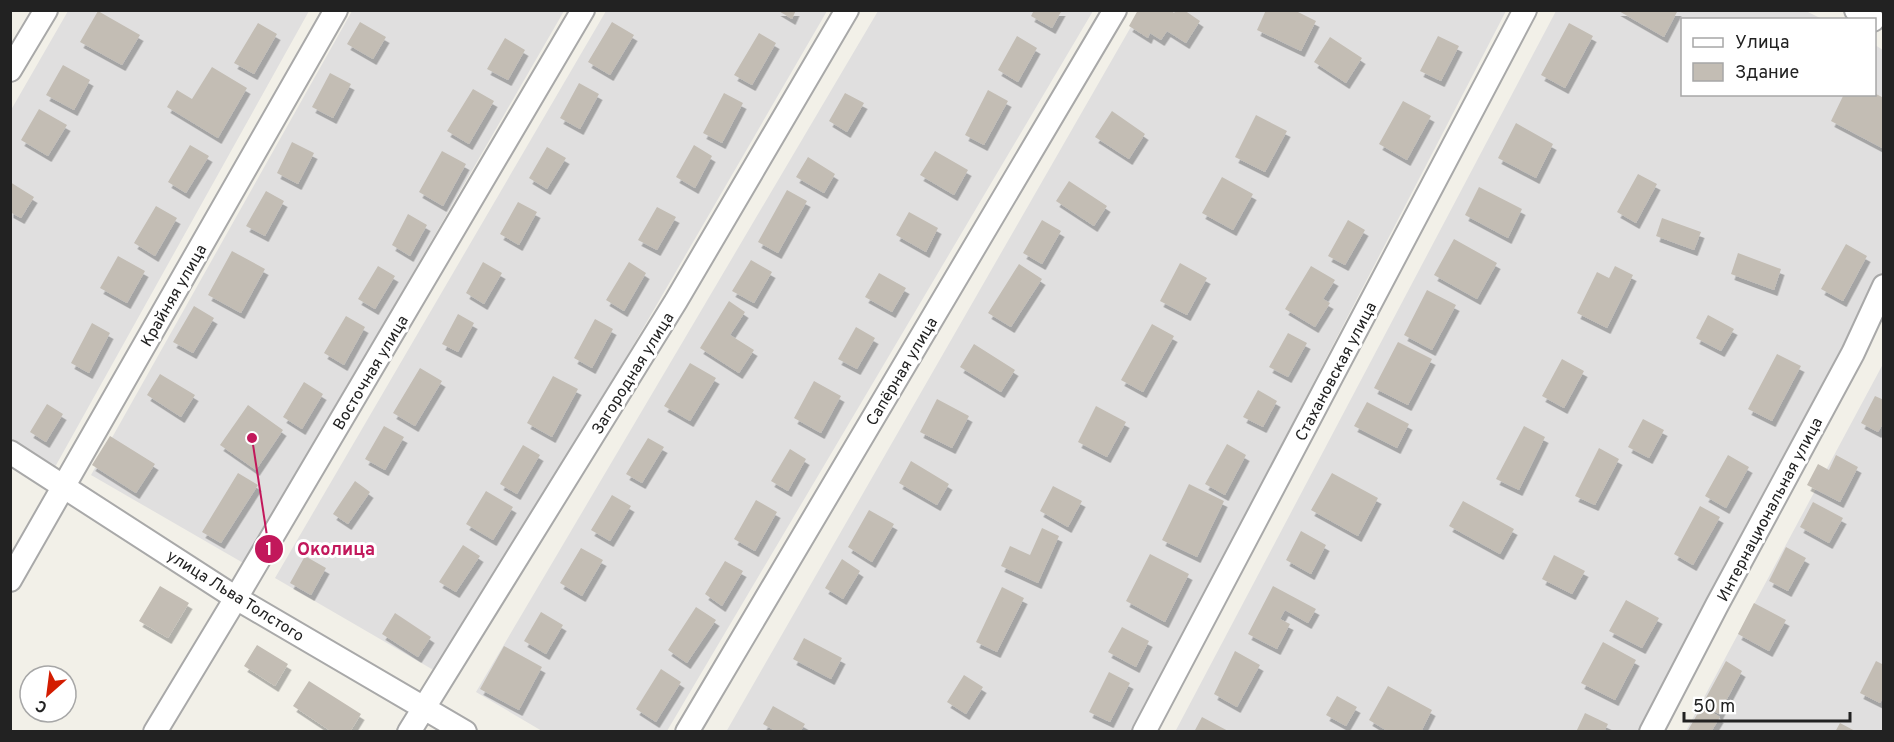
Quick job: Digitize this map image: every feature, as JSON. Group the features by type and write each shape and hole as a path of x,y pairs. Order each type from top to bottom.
{"street":[{"path":"10,70 46,10"},
{"name":"Крайняя улица","path":"10,580 336,10"},
{"name":"Восточная улица","path":"155,732 583,10"},
{"name":"Загородная улица","path":"409,732 676,301 847,10"},
{"name":"Сапёрная улица","path":"687,732 1115,10"},
{"name":"Стахановская улица","path":"1144,732 1525,10"},
{"path":"1856,10 1870,18"},
{"name":"Интернациональная улица","path":"1651,732 1717,604 1854,353 1884,286"},
{"name":"улица Льва Толстого","path":"10,452 236,598 465,732"}],"shaded area":[{"path":"1804,10 1820,18 1681,18 1681,96 1876,96 1876,46 1883,50 1883,286 1641,731 1175,732 1556,11"},
{"path":"68,11 309,11 55,467 11,438 11,110"},
{"path":"352,11 564,11 245,564 91,475"},
{"path":"606,11 827,11 442,675 275,578"},
{"path":"878,11 1093,11 667,731 542,731 476,692"},
{"path":"1140,11 1506,11 1133,731 726,732"},
{"path":"1883,364 1883,731 1686,731"}],"building":[{"path":"777,10 796,10 792,19"},
{"path":"1034,10 1062,10 1052,28 1031,16"},
{"path":"1138,10 1171,10 1174,13 1176,10 1184,10 1200,21 1186,43 1167,31 1161,40 1150,33 1148,38 1129,26"},
{"path":"1266,10 1294,10 1316,21 1301,51 1257,30"},
{"path":"1617,10 1678,10 1664,37"},
{"path":"98,11 140,35 122,65 80,42"},
{"path":"360,22 386,37 373,59 347,44"},
{"path":"612,22 634,35 610,75 588,62"},
{"path":"258,23 277,34 254,74 234,63"},
{"path":"1569,23 1593,36 1565,88 1541,75"},
{"path":"759,33 776,43 752,85 734,75"},
{"path":"1017,36 1037,48 1018,82 998,70"},
{"path":"1438,36 1459,46 1441,81 1420,71"},
{"path":"1330,37 1362,58 1346,83 1314,62"},
{"path":"505,38 525,50 508,80 487,69"},
{"path":"63,65 90,80 74,110 46,95"},
{"path":"212,67 247,88 218,138 167,107 177,90 192,99"},
{"path":"330,73 351,84 333,118 312,107"},
{"path":"579,83 599,94 580,129 560,118"},
{"path":"473,89 494,101 469,144 447,131"},
{"path":"988,90 1008,101 984,145 965,135"},
{"path":"724,93 743,103 722,143 703,133"},
{"path":"845,93 864,103 847,132 829,121"},
{"path":"1876,94 1884,98 1884,149 1831,121 1843,96 1876,96"},
{"path":"1403,101 1431,116 1407,160 1379,144"},
{"path":"39,109 67,125 48,156 21,140"},
{"path":"1112,111 1145,134 1129,159 1095,137"},
{"path":"1256,115 1287,131 1265,172 1235,157"},
{"path":"1516,123 1553,144 1536,178 1498,158"},
{"path":"292,142 314,153 298,184 277,173"},
{"path":"190,145 209,156 186,193 168,182"},
{"path":"694,145 712,156 695,188 676,177"},
{"path":"547,147 566,158 547,189 529,178"},
{"path":"442,151 466,164 443,206 419,192"},
{"path":"935,151 968,170 954,195 920,175"},
{"path":"808,157 835,174 824,193 796,177"},
{"path":"1638,174 1657,184 1636,223 1617,212"},
{"path":"1222,177 1253,194 1233,230 1202,213"},
{"path":"1069,181 1107,206 1094,226 1056,201"},
{"path":"10,182 34,197 21,218 10,212"},
{"path":"1479,187 1522,209 1508,238 1465,215"},
{"path":"787,190 807,201 778,253 758,242"},
{"path":"266,191 284,201 265,236 246,226"},
{"path":"518,202 537,212 519,245 500,234"},
{"path":"156,206 177,218 155,256 134,243"},
{"path":"657,207 676,217 657,250 638,240"},
{"path":"909,212 938,228 926,252 896,235"},
{"path":"408,214 427,225 410,256 392,245"},
{"path":"1662,218 1701,232 1694,250 1656,236"},
{"path":"1042,220 1061,231 1042,264 1023,253"},
{"path":"1348,220 1365,230 1345,265 1328,256"},
{"path":"1454,239 1497,263 1477,299 1434,275"},
{"path":"1846,244 1867,256 1843,301 1821,289"},
{"path":"232,251 265,269 241,313 208,295"},
{"path":"1738,253 1781,269 1774,290 1731,274"},
{"path":"118,256 145,271 127,303 100,288"},
{"path":"751,260 772,272 754,303 732,291"},
{"path":"483,262 502,273 484,304 466,293"},
{"path":"629,262 646,273 624,311 606,300"},
{"path":"1180,263 1207,278 1187,315 1160,301"},
{"path":"1019,264 1042,279 1011,327 988,313"},
{"path":"378,266 395,276 375,309 358,299"},
{"path":"1311,266 1335,280 1323,299 1330,303 1315,327 1285,309"},
{"path":"1615,266 1633,275 1607,328 1577,313 1597,272 1609,278"},
{"path":"879,273 906,288 892,312 865,297"},
{"path":"1427,290 1456,305 1432,350 1404,335"},
{"path":"729,301 745,312 730,335 754,350 739,373 700,348"},
{"path":"194,306 214,318 193,353 173,342"},
{"path":"458,314 474,323 458,352 442,344"},
{"path":"1708,315 1734,329 1721,351 1696,338"},
{"path":"346,316 365,327 344,365 324,353"},
{"path":"595,319 613,329 592,368 574,358"},
{"path":"92,323 110,333 89,373 71,363"},
{"path":"1152,324 1174,336 1143,392 1121,380"},
{"path":"856,327 875,338 857,369 838,359"},
{"path":"1288,333 1307,343 1288,377 1269,367"},
{"path":"1398,342 1432,359 1408,405 1374,388"},
{"path":"974,344 1015,370 1001,392 960,367"},
{"path":"1777,354 1801,366 1772,421 1748,409"},
{"path":"1562,359 1584,371 1564,408 1542,396"},
{"path":"690,363 716,378 690,421 664,406"},
{"path":"420,368 442,381 415,426 393,413"},
{"path":"160,374 195,395 181,417 147,395"},
{"path":"553,376 578,389 552,437 527,423"},
{"path":"814,381 841,396 821,433 794,418"},
{"path":"304,382 323,394 302,429 283,417"},
{"path":"1258,390 1277,401 1263,427 1243,417"},
{"path":"1875,396 1884,400 1884,422 1878,432 1861,423"},
{"path":"937,399 969,416 952,448 920,432"},
{"path":"1367,402 1409,424 1397,448 1354,426"},
{"path":"47,404 63,414 46,442 30,432"},
{"path":"248,405 283,430 256,470 220,445"},
{"path":"1096,406 1126,422 1107,457 1078,442"},
{"path":"1643,419 1664,430 1649,458 1628,447"},
{"path":"384,426 404,437 385,470 365,459"},
{"path":"1524,426 1545,437 1519,490 1496,479"},
{"path":"110,436 155,464 136,493 92,465"},
{"path":"648,438 664,447 642,483 626,474"},
{"path":"1227,444 1246,455 1225,495 1205,484"},
{"path":"523,445 540,455 517,494 500,484"},
{"path":"1599,448 1619,459 1595,505 1575,496"},
{"path":"790,449 806,459 788,491 771,481"},
{"path":"1728,455 1749,467 1726,508 1705,496"},
{"path":"1836,455 1858,467 1840,502 1807,485 1818,464 1829,470"},
{"path":"911,461 949,484 937,505 899,483"},
{"path":"238,473 258,485 221,543 202,532"},
{"path":"1332,473 1378,498 1358,536 1311,510"},
{"path":"355,481 370,492 348,524 333,514"},
{"path":"1189,484 1224,501 1197,557 1162,540"},
{"path":"1053,486 1082,501 1068,527 1040,511"},
{"path":"486,491 513,507 493,540 466,524"},
{"path":"612,495 631,506 610,541 591,530"},
{"path":"756,500 777,512 755,551 734,539"},
{"path":"1463,501 1514,529 1500,554 1449,526"},
{"path":"1813,502 1843,518 1829,543 1800,527"},
{"path":"1700,506 1720,517 1693,565 1674,554"},
{"path":"869,510 894,524 872,562 848,547"},
{"path":"1042,528 1059,536 1038,583 1001,566 1010,546 1030,555"},
{"path":"1301,531 1326,545 1311,574 1286,560"},
{"path":"463,545 480,556 456,592 439,582"},
{"path":"1786,547 1806,558 1788,591 1769,581"},
{"path":"581,548 603,560 582,596 560,583"},
{"path":"1150,554 1189,574 1165,622 1126,601"},
{"path":"1554,555 1585,571 1572,594 1542,579"},
{"path":"305,556 326,568 311,595 290,583"},
{"path":"842,559 860,571 843,599 825,588"},
{"path":"725,561 743,571 722,606 705,594"},
{"path":"160,586 189,603 168,638 139,621"},
{"path":"1273,586 1316,609 1308,623 1285,610 1280,619 1290,624 1277,649 1248,634"},
{"path":"1002,587 1024,598 997,652 976,642"},
{"path":"1626,600 1659,618 1642,648 1609,631"},
{"path":"1754,603 1786,620 1769,651 1738,634"},
{"path":"696,607 716,620 687,663 668,650"},
{"path":"541,612 563,625 546,654 524,641"},
{"path":"395,613 431,637 418,657 382,634"},
{"path":"1122,627 1149,641 1136,667 1108,652"},
{"path":"804,638 842,658 831,679 793,659"},
{"path":"1603,642 1636,660 1615,700 1581,683"},
{"path":"257,645 288,664 275,686 244,666"},
{"path":"504,646 542,667 519,710 480,689"},
{"path":"1235,651 1260,665 1237,707 1214,694"},
{"path":"1726,661 1742,671 1719,714 1702,705"},
{"path":"1876,661 1884,665 1884,696 1880,703 1860,693"},
{"path":"661,669 681,682 656,722 636,709"},
{"path":"1109,672 1130,683 1110,722 1089,712"},
{"path":"964,675 983,687 966,714 947,702"},
{"path":"309,681 361,714 350,732 332,732 293,706"},
{"path":"1388,686 1432,710 1421,732 1389,732 1369,720"},
{"path":"1337,696 1357,707 1346,726 1326,715"},
{"path":"773,706 805,724 800,732 777,732 763,724"},
{"path":"1702,706 1720,717 1711,732 1687,732"},
{"path":"1585,713 1608,724 1604,732 1576,732"},
{"path":"1202,717 1230,732 1194,732"},
{"path":"1840,723 1857,732 1835,732"}],"place":[{"name":"Околица","path":"252,438"}]}
